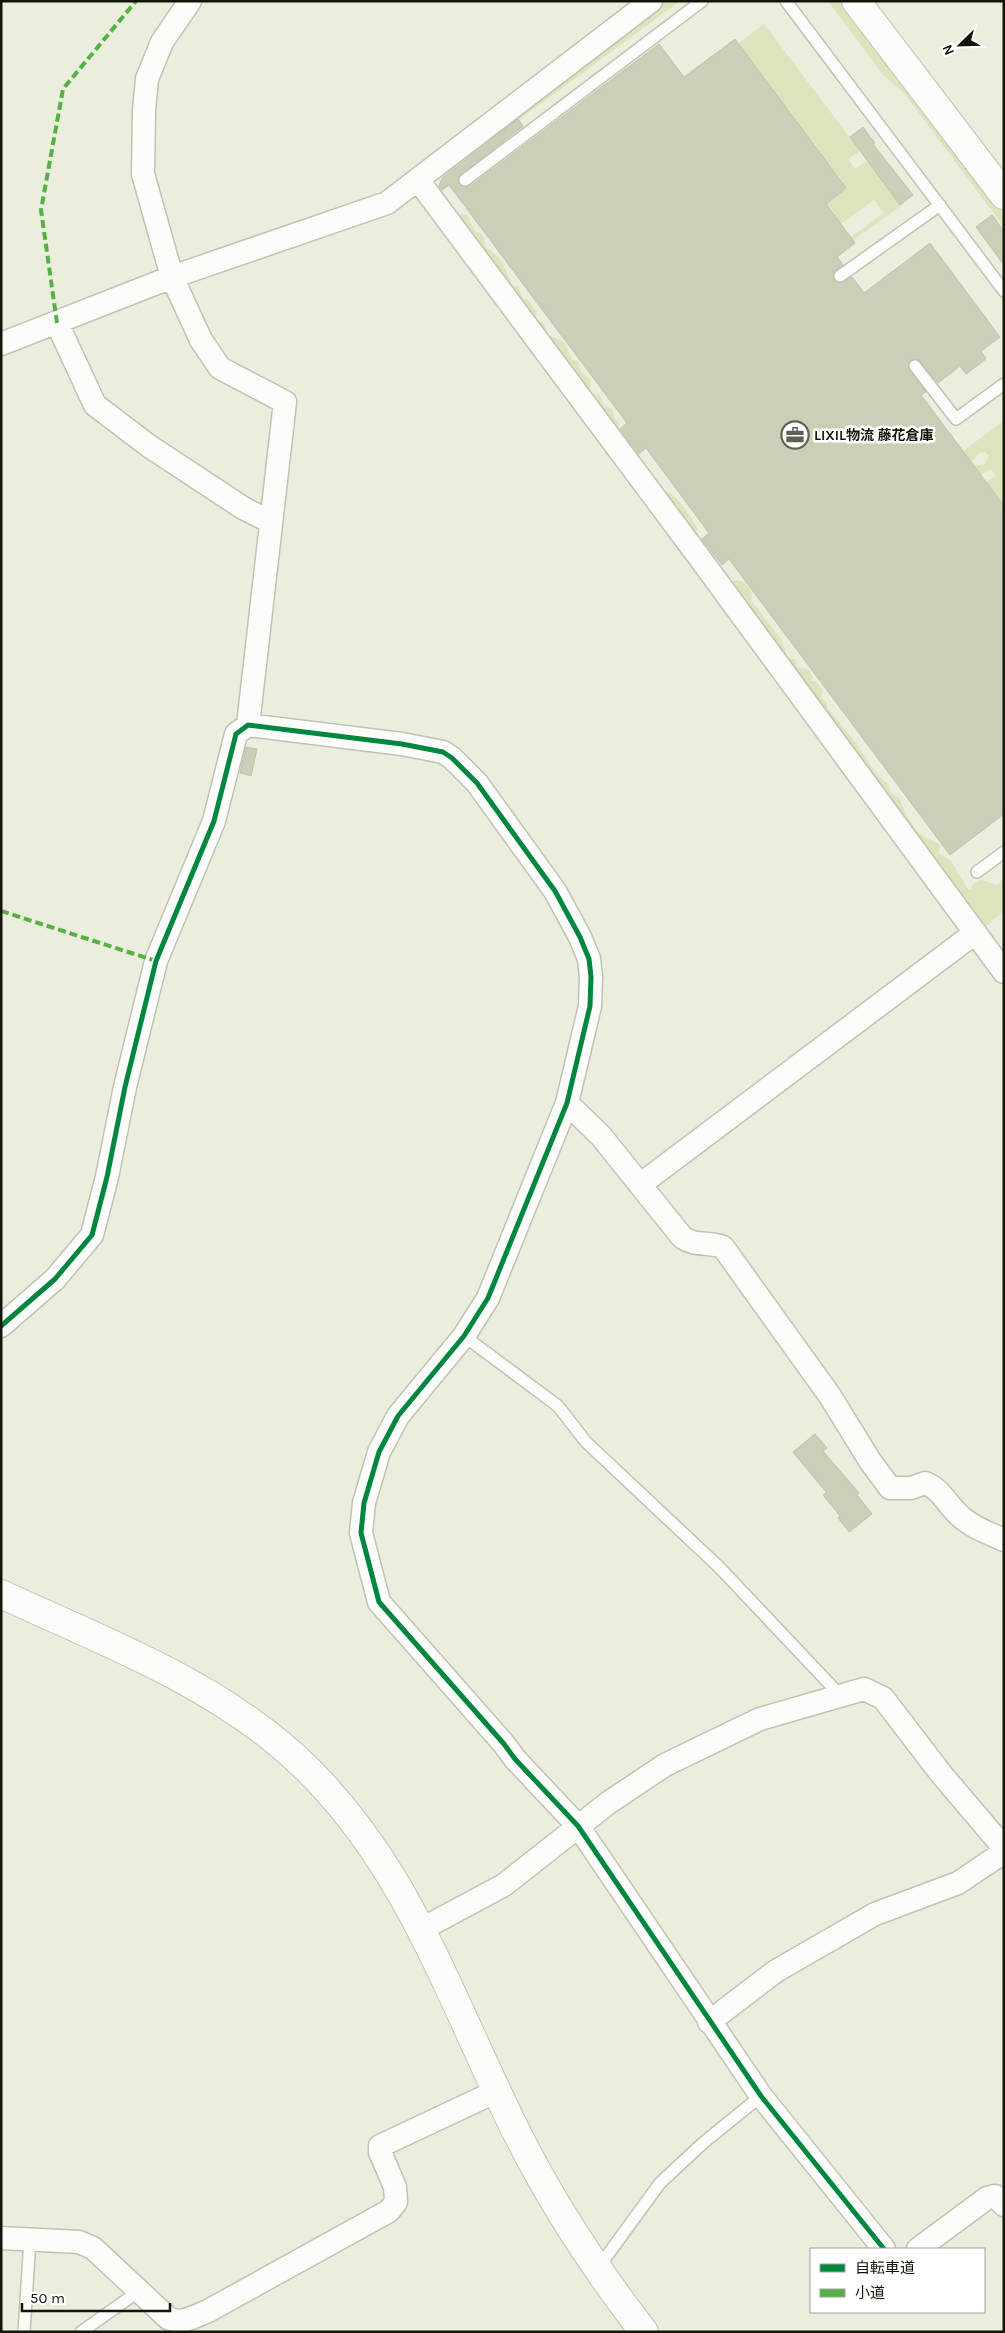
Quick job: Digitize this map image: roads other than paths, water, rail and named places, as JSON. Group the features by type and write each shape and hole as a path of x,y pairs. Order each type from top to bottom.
{"street":[{"path":"190,1 162,42 147,79 144,110 143,174 172,277 201,340 220,368 285,402 248,725"},
{"path":"1,344 172,277 387,203 651,1"},
{"path":"856,1 1004,195"},
{"path":"418,180 699,557 1004,972"},
{"path":"56,323 95,405 149,446 243,508 271,522"},
{"path":"1,1326 55,1279 92,1236 107,1177 125,1087 156,961 214,821 236,734 248,725 402,744 443,752 461,766 477,783 555,891 576,929 589,959 591,977 590,1006 567,1103 488,1298 464,1336 398,1416 379,1452 364,1502 361,1534 379,1602 504,1744 515,1759 578,1826 709,2022 761,2096 883,2248"},
{"path":"641,1184 975,933"},
{"path":"567,1103 601,1136 682,1237 691,1244 713,1243 722,1247 830,1396 870,1461 890,1488 911,1488 925,1482 932,1485 959,1516 980,1529 1004,1540"},
{"path":"1,1594 171,1672 205,1691 245,1717 282,1746 321,1782 379,1854 422,1929 497,2091 550,2196 644,2332"},
{"path":"422,1929 504,1885 578,1826 665,1765 760,1719 864,1689 883,1698 942,1775 1004,1848"},
{"path":"709,2022 784,1966 875,1914 958,1883 1004,1852"},
{"path":"1,2238 79,2242 93,2248 168,2318 176,2322 185,2320 208,2311 389,2211 396,2202 395,2187 380,2152 380,2146 497,2091"},
{"path":"919,2248 987,2198 995,2196 1004,2204"}],"lane":[{"path":"465,180 702,1"},
{"path":"786,1 1004,291"},
{"path":"840,276 940,205"},
{"path":"915,366 956,419 1004,384"},
{"path":"977,872 1004,852"},
{"path":"464,1336 558,1406 586,1442 719,1567 840,1696"},
{"path":"598,2268 660,2183 703,2143 761,2096"},
{"path":"24,2332 30,2239"},
{"path":"81,2332 139,2291"}],"place":[{"name":"LIXIL物流 藤花倉庫","path":"795,435"}]}
